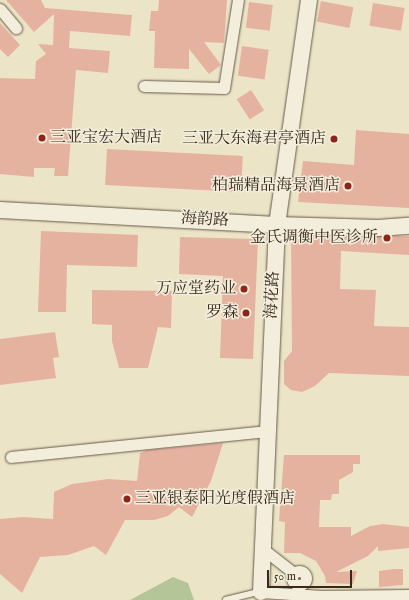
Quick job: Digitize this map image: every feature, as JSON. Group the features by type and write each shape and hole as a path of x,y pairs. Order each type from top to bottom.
{"street":[{"path":"144,86 224,88 238,0"},
{"name":"海花路","path":"261,592 277,225 305,0"},
{"path":"0,9 16,28"},
{"name":"海韵路","path":"0,210 209,220 277,225 378,228 409,226"},
{"path":"11,457 246,431 267,431"},
{"path":"263,549 294,573 299,571 304,573 305,582 322,596"},
{"path":"261,592 322,596 409,595"}],"lane":[{"path":"226,600 261,592"}],"green space":[{"path":"173,577 188,583 194,600 130,600"}],"building":[{"name":"三亚宝宏大酒店","path":"6,0 41,0 45,8 132,15 130,36 70,31 69,48 110,51 108,73 76,70 68,176 54,176 55,168 34,168 34,177 0,174 0,78 35,79 36,61 46,54 38,44 53,45 54,14 34,32"},
{"path":"159,0 227,0 224,43 204,42 221,65 209,74 189,49 189,69 154,68 155,31 149,31 151,11 158,11"},
{"path":"321,1 353,7 349,28 317,22"},
{"path":"249,2 273,5 270,31 246,28"},
{"path":"373,3 405,8 401,31 369,26"},
{"path":"0,23 20,45 8,57 0,49"},
{"path":"242,46 269,50 265,79 238,76"},
{"path":"251,90 264,110 250,119 237,99"},
{"name":"柏瑞精品海景酒店","path":"356,130 409,134 409,208 298,202 303,161 354,165"},
{"path":"107,149 243,156 241,192 105,185"},
{"path":"41,231 138,235 137,267 67,265 66,312 38,312"},
{"path":"291,235 409,236 409,255 341,251 340,289 376,290 374,326 409,327 409,376 329,373 315,386 302,392 291,390 284,384 284,361 292,351"},
{"path":"180,237 258,239 253,359 220,358 223,276 179,274"},
{"path":"92,290 172,291 171,328 158,327 148,368 119,368 112,341 112,325 92,324"},
{"path":"55,332 59,357 53,358 56,378 0,385 0,339"},
{"path":"223,443 211,481 192,517 179,507 168,516 154,520 125,520 106,555 94,546 68,555 40,557 22,593 0,574 0,519 23,517 53,519 54,492 72,484 108,479 137,481 140,453 147,450"},
{"path":"284,455 360,455 360,464 353,464 353,472 339,480 339,494 332,494 331,500 320,500 319,527 351,527 351,536 370,526 383,524 409,527 409,548 378,551 378,546 368,556 336,572 357,571 353,584 326,583 325,576 316,561 300,553 284,553 285,522 279,521"},
{"path":"403,569 403,585 379,587 379,571"}],"place":[{"name":"三亚宝宏大酒店","path":"42,138"},
{"name":"三亚大东海君亭酒店","path":"334,139"},
{"name":"柏瑞精品海景酒店","path":"348,186"},
{"name":"金氏调衡中医诊所","path":"387,238"},
{"name":"万应堂药业","path":"244,289"},
{"name":"罗森","path":"246,313"},
{"name":"三亚银泰阳光度假酒店","path":"127,499"}]}
